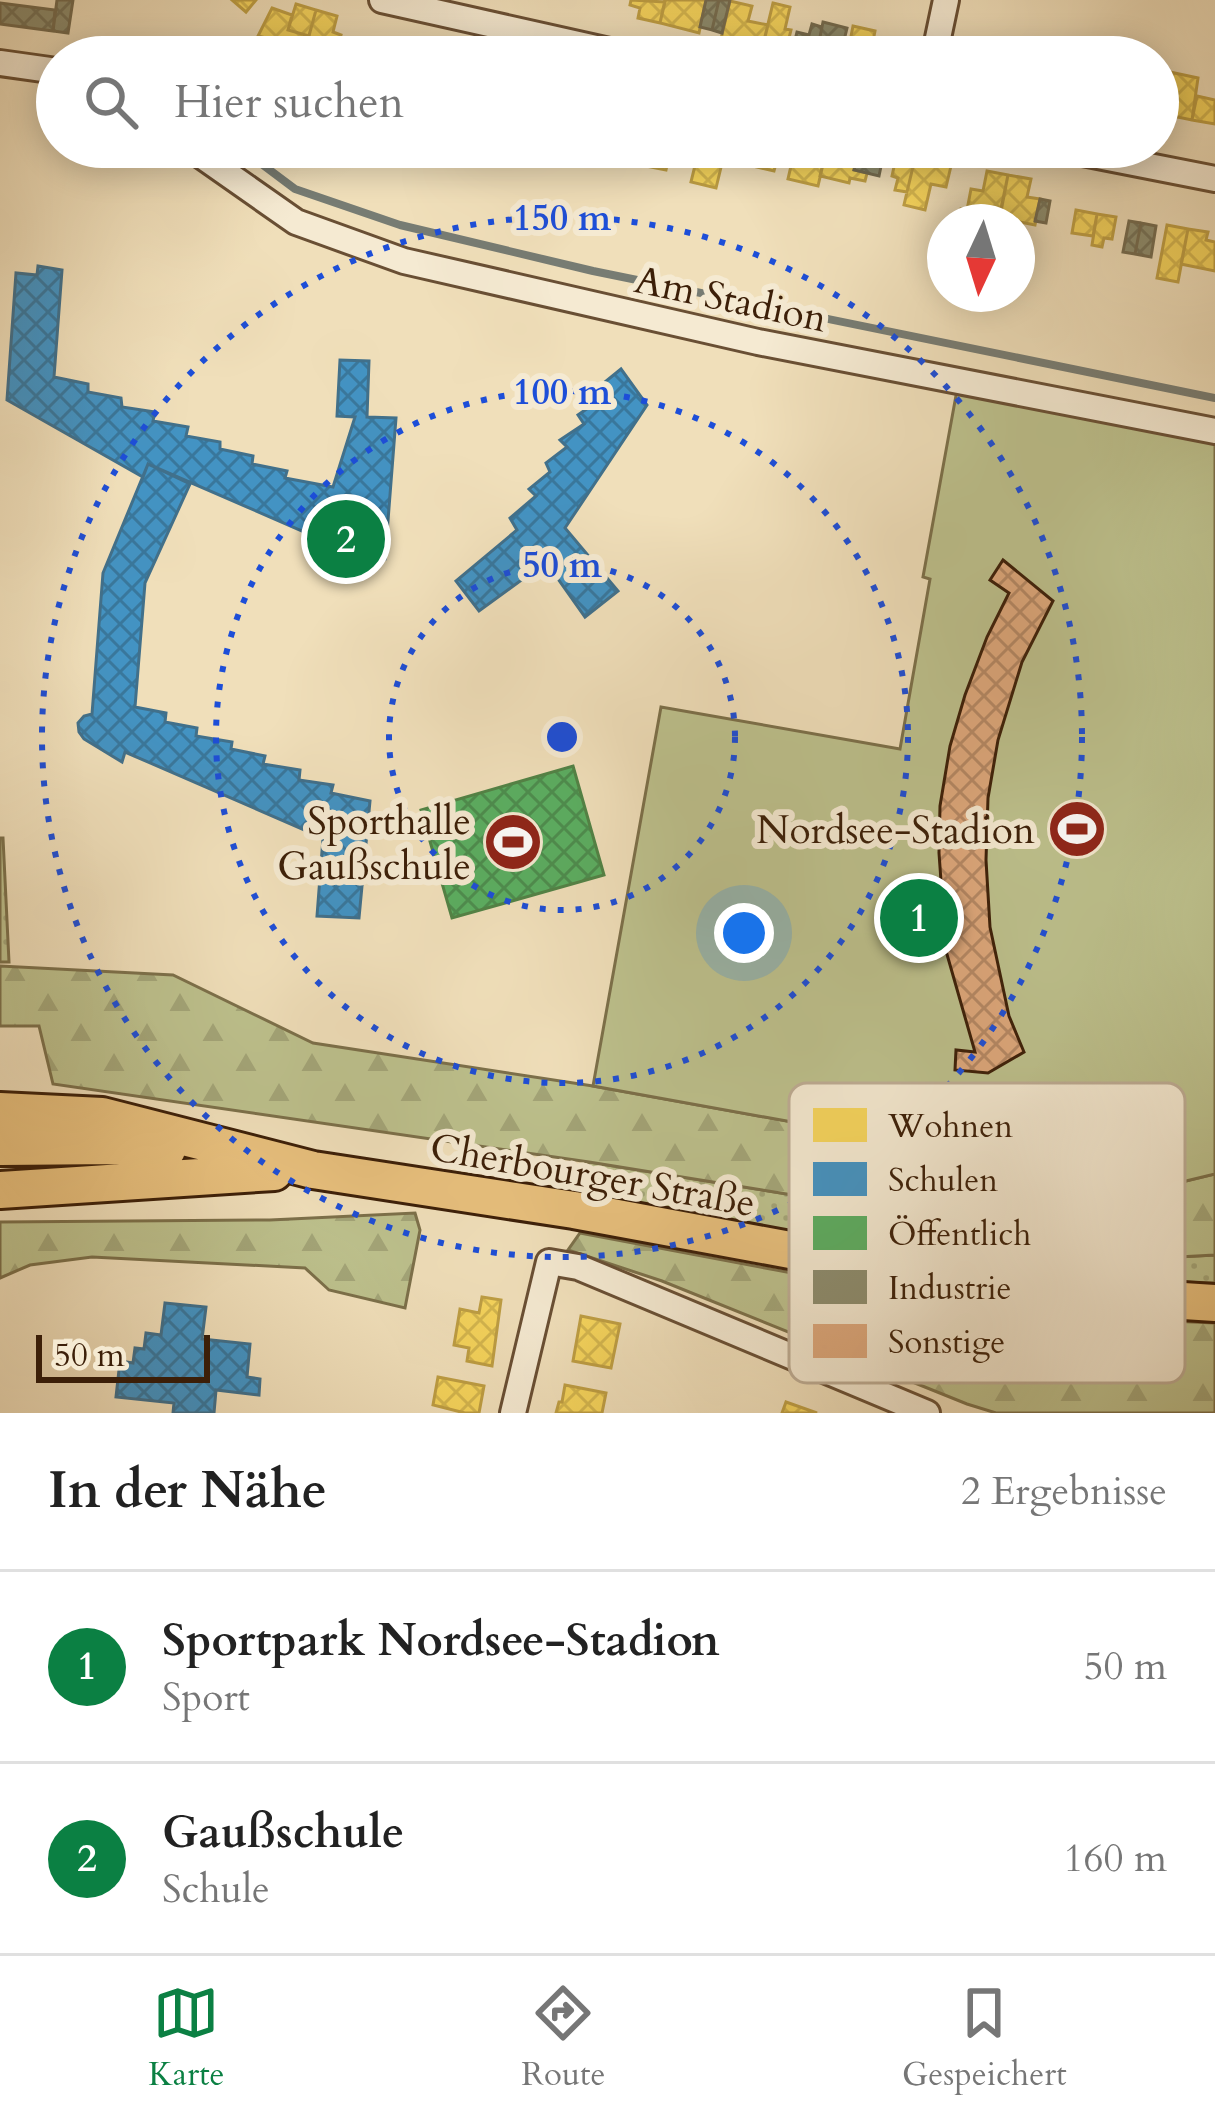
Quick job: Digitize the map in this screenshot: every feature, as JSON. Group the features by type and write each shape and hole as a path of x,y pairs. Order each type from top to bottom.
{"main road":[{"name":"Cherbourger Straße","path":"0,1111 102,1116 313,1170 574,1210 789,1250"},
{"path":"0,1147 175,1150 313,1170"},
{"name":"Cherbourger Straße","path":"0,1190 313,1170"},
{"name":"Cherbourger Straße","path":"1185,1302 1215,1304"}],"street":[{"path":"382,0 542,36"},
{"path":"938,36 946,0"},
{"path":"0,63 36,68"},
{"name":"Am Stadion","path":"219,168 296,222 404,261 758,342 1215,431"},
{"path":"1159,168 1215,179"},
{"path":"513,1413 549,1262 578,1267 789,1356"},
{"path":"854,1383 926,1413"}],"green space":[{"path":"957,390 1215,442 1215,1174 1185,1181 1185,1083 789,1083 789,1121 593,1086 661,707 900,749 930,579 923,577"},
{"path":"3,838 9,962 0,962"},
{"path":"0,966 173,975 313,1043 789,1121 789,1194 53,1084 39,1026 0,1026"},
{"path":"589,1162 789,1194 789,1233 584,1197"},
{"path":"1215,1174 1215,1255 1185,1257 1185,1181"},
{"path":"415,1213 420,1230 405,1308 329,1290 305,1268 92,1257 30,1265 0,1278 0,1222 270,1220"},
{"path":"580,1233 789,1272 789,1332 662,1281 568,1250"},
{"path":"1215,1255 1215,1283 1185,1282 1185,1257"},
{"path":"1185,1322 1215,1323 1215,1413 996,1413 915,1383 1185,1383"}],"building: Wohnen":[{"path":"232,0 256,0 246,12"},
{"path":"631,0 665,2 660,23 638,18 640,8 630,5"},
{"path":"665,0 706,0 699,33 660,23"},
{"path":"730,1 752,6 748,21 768,25 765,36 722,36"},
{"path":"773,3 790,7 785,29 791,30 790,36 765,36"},
{"path":"296,4 316,10 309,36 288,30"},
{"path":"272,8 292,15 288,30 309,36 258,36"},
{"path":"316,10 337,16 333,32 341,36 309,36"},
{"path":"853,26 875,31 874,36 851,36"},
{"path":"1179,74 1198,78 1192,120 1179,117"},
{"path":"1197,96 1215,100 1215,124 1192,120"},
{"path":"694,168 721,168 716,188 691,182"},
{"path":"791,168 822,168 818,186 788,179"},
{"path":"822,168 867,173 865,181 850,178 849,183 820,176"},
{"path":"894,168 913,168 907,192 895,190 898,178 892,176"},
{"path":"913,168 951,168 946,187 931,184 925,210 904,205"},
{"path":"987,171 1008,175 1002,204 968,204 971,189 983,191"},
{"path":"1008,175 1031,179 1027,197 1040,199 1035,225 1035,204 1002,204"},
{"path":"1076,210 1097,214 1093,236 1072,233"},
{"path":"1097,214 1116,217 1112,239 1104,238 1102,247 1092,245"},
{"path":"1167,225 1188,229 1178,282 1157,278"},
{"path":"1188,229 1208,232 1206,240 1215,242 1215,271 1181,264"},
{"path":"482,1297 501,1300 492,1366 467,1361 469,1348 454,1345 460,1309 479,1313"},
{"path":"581,1316 620,1324 611,1368 573,1361"},
{"path":"438,1377 484,1386 479,1413 433,1405"},
{"path":"565,1385 606,1393 602,1413 556,1413"},
{"path":"786,1402 817,1413 782,1413"}],"building: Schulen":[{"path":"38,266 62,270 54,377 88,384 88,392 121,398 122,407 155,412 153,421 188,427 186,436 220,442 220,449 253,456 252,464 287,471 285,478 333,487 355,417 337,416 340,360 369,361 367,417 396,418 385,559 329,555 332,544 148,464 143,477 7,400 16,273 37,275"},
{"path":"621,369 647,405 565,528 618,591 585,617 546,562 479,611 456,581 517,530 510,518 536,496 529,489 550,472 546,463 567,447 560,440 584,424 578,415 601,399 595,390"},
{"path":"148,464 190,484 145,583 135,707 166,713 165,722 197,728 196,736 232,742 231,749 265,756 263,764 300,770 299,780 333,785 331,793 370,801 359,918 317,916 323,838 125,752 122,762 79,732 78,723 92,714 103,573"},
{"path":"165,1303 206,1307 202,1339 250,1344 247,1377 260,1379 259,1395 216,1390 214,1413 173,1413 174,1403 116,1397 120,1361 133,1363 135,1348 144,1349 146,1333 161,1335"}],"building: Öffentlich":[{"name":"Sporthalle Gaußschule","path":"573,766 604,875 452,918 421,810"}],"building: Industrie":[{"path":"57,0 73,0 68,33 53,31"},
{"path":"706,0 719,0 712,30 700,27"},
{"path":"719,0 730,0 722,33 712,30"},
{"path":"0,3 55,10 53,31 0,24"},
{"path":"823,22 847,28 845,36 820,36"},
{"path":"812,24 822,27 820,36 796,36 797,32 809,35"},
{"path":"855,168 881,168 879,176"},
{"path":"1040,199 1050,201 1046,223 1035,221"},
{"path":"1129,221 1141,223 1135,254 1123,252"},
{"path":"1141,223 1156,226 1151,257 1135,254"}],"building: Sonstige":[{"path":"1003,560 1053,601 1022,662 998,740 988,798 990,927 1009,1016 1024,1052 988,1073 955,1070 956,1050 975,1052 946,951 940,806 965,695 1009,593 990,580"}],"waterway":[{"path":"267,168 295,189 400,225 593,271 1215,398"}],"place":[{"name":"Gaußschule","path":"346,539"},
{"name":"Nordsee-Stadion","path":"1077,829"},
{"name":"Sporthalle Gaußschule","path":"513,842"},
{"name":"Sportpark Nordsee-Stadion","path":"919,918"}]}
